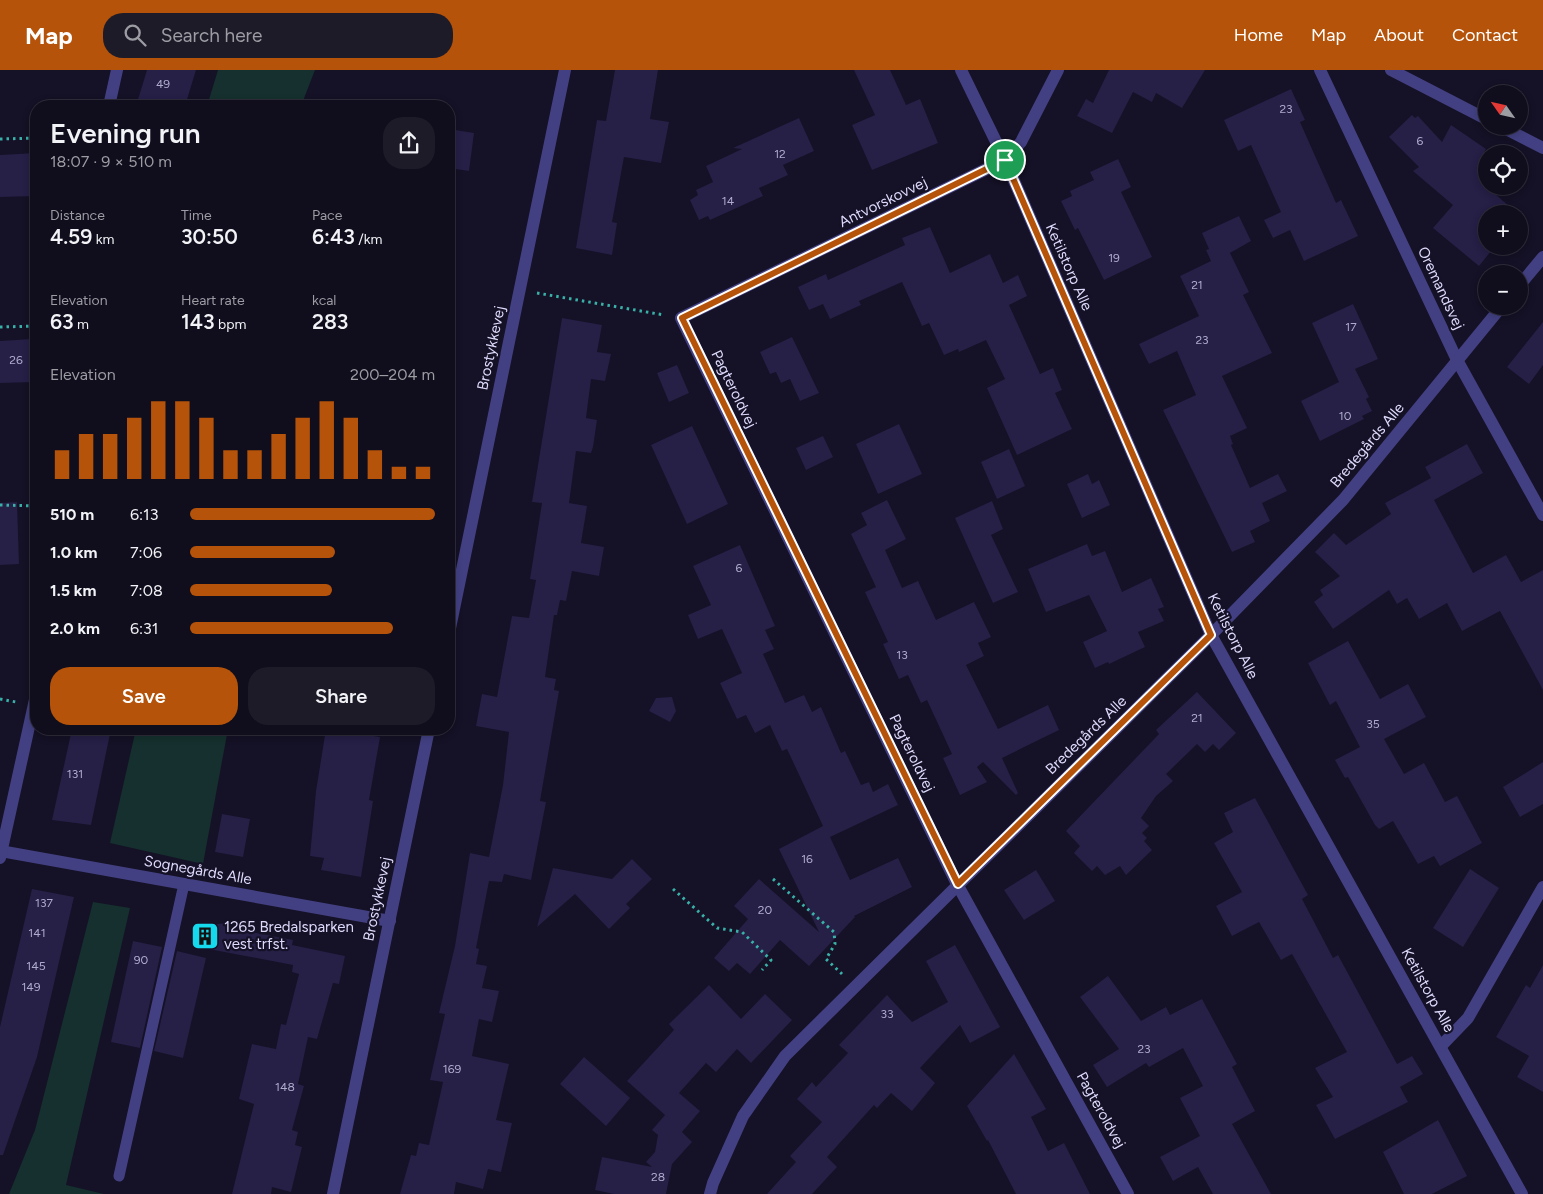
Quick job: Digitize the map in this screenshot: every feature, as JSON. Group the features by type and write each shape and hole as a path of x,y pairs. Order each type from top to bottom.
{"street":[{"path":"110,100 117,70"},
{"name":"Brostykkevej","path":"455,605 565,70"},
{"name":"Ketilstorp Alle","path":"961,70 1005,160 1211,635 1522,1194"},
{"name":"Antvorskovvej","path":"682,318 1005,160 1021,142 1058,70"},
{"name":"Oremandsvej","path":"1320,70 1458,360 1543,515"},
{"path":"1391,70 1478,115"},
{"path":"1518,135 1543,148"},
{"path":"1528,275 1543,257"},
{"name":"Bredegårds Alle","path":"710,1194 713,1183 743,1116 785,1056 1211,635 1342,500 1495,315"},
{"name":"Pagteroldvej","path":"682,318 958,884 1128,1194"},
{"path":"1,854 30,722"},
{"name":"Brostykkevej","path":"333,1194 428,735"},
{"name":"Sognegårds Alle","path":"1,854 390,921"},
{"path":"1441,1046 1468,1018 1543,887"}],"lane":[{"path":"119,1176 184,884"}],"path":[{"path":"0,139 30,138"},
{"path":"520,290 682,318"},
{"path":"0,327 30,326"},
{"path":"0,505 30,506"},
{"path":"773,879 834,932 835,944 826,959 855,986"},
{"path":"673,889 717,928 742,932 771,960 762,970"}],"green space":[{"path":"218,70 315,70 303,100 209,100"},
{"path":"135,735 227,735 203,864 110,843"},
{"path":"93,902 130,908 66,1185 104,1194 9,1194 35,1130"}],"building":[{"path":"147,70 196,70 187,100 138,100"},
{"path":"615,70 658,70 650,119 669,122 661,163 624,157 612,222 617,223 612,255 576,248 597,120 606,121"},
{"path":"854,70 890,70 906,105 920,99 938,143 872,170 852,125 875,115"},
{"path":"1109,70 1205,70 1182,108 1156,93 1152,102 1133,92 1112,133 1077,116 1086,99 1093,103"},
{"path":"1291,89 1305,120 1300,122 1336,203 1341,200 1358,236 1304,261 1290,230 1273,238 1264,220 1281,212 1251,145 1238,151 1224,120"},
{"path":"1412,115 1415,118 1418,116 1442,142 1451,125 1480,145 1478,145 1478,195 1496,195 1508,205 1478,205 1478,255 1488,255 1480,265 1433,228 1453,205 1413,171 1419,167 1389,137"},
{"path":"799,118 814,151 783,165 788,175 759,188 763,196 710,220 708,216 699,220 690,200 698,195 696,190 713,182 706,166 742,149 733,148"},
{"path":"455,130 474,133 469,171 455,169"},
{"path":"30,153 30,196 0,197 0,155"},
{"path":"1118,159 1131,187 1121,192 1152,257 1104,280 1078,228 1075,230 1061,201 1072,196 1070,191 1094,180 1090,172"},
{"path":"1239,216 1251,241 1230,253 1249,292 1243,295 1272,353 1222,376 1247,428 1230,436 1233,444 1231,445 1250,488 1278,474 1287,491 1262,503 1270,521 1250,531 1255,542 1232,552 1163,410 1196,395 1177,351 1149,364 1139,344 1199,316 1180,276 1211,261 1206,250 1209,249 1202,233"},
{"path":"930,227 950,273 990,254 1003,283 1018,275 1027,296 1009,305 1040,374 1053,368 1062,390 1055,393 1072,429 1017,455 987,388 1005,379 986,340 959,352 958,349 944,355 929,323 922,326 902,282 859,301 861,305 830,319 823,304 809,310 798,287 826,274 828,280 905,245 902,238"},
{"path":"1353,304 1378,359 1355,369 1369,397 1366,399 1372,411 1362,416 1364,419 1320,441 1301,401 1339,382 1312,323"},
{"path":"562,318 602,325 597,352 611,354 605,381 591,379 586,418 597,420 593,447 591,453 576,451 569,503 587,506 581,543 604,547 599,576 572,571 566,601 560,600 557,615 554,615 545,677 556,679 554,690 559,691 540,801 546,802 531,880 504,874 502,882 489,881 476,948 479,949 476,964 487,966 482,988 499,991 492,1022 479,1019 472,1056 509,1064 496,1120 512,1123 501,1172 488,1169 483,1189 456,1182 454,1194 400,1194 411,1155 416,1156 419,1143 429,1145 443,1082 430,1080 445,1014 439,1013 455,946 470,853 489,857 503,785 509,732 476,726 482,694 497,697 512,616 529,618 536,580 530,579 542,503 532,502"},
{"path":"1543,322 1543,365 1529,384 1507,367"},
{"path":"792,337 819,393 800,401 790,379 781,383 776,372 770,374 760,352"},
{"path":"30,339 30,382 0,383 0,341"},
{"path":"677,365 689,393 669,402 657,373"},
{"path":"899,424 922,474 878,494 856,444"},
{"path":"692,426 728,504 687,524 651,445"},
{"path":"823,436 833,457 806,470 796,448"},
{"path":"1467,444 1483,473 1434,500 1473,573 1506,555 1521,582 1543,570 1543,690 1500,611 1462,631 1447,603 1419,619 1407,598 1397,604 1389,590 1333,629 1314,602 1323,595 1320,590 1340,576 1315,552 1334,533 1346,545 1391,514 1385,503 1431,478 1425,467"},
{"path":"1009,449 1025,486 997,499 981,462"},
{"path":"1088,474 1092,484 1099,480 1110,505 1082,518 1067,484"},
{"path":"887,500 906,539 885,550 902,588 918,581 936,620 974,602 991,637 978,643 984,656 966,665 998,729 1048,705 1059,730 1002,758 1018,793 1016,795 983,762 977,767 987,782 960,795 943,758 952,754 927,700 921,703 908,675 899,679 883,644 888,642 865,592 876,587 851,534 867,525 861,513"},
{"path":"992,501 1003,529 991,535 1018,592 993,603 955,518"},
{"path":"17,502 19,564 0,565 0,503"},
{"path":"1087,544 1092,556 1105,551 1122,592 1151,578 1164,607 1158,609 1164,621 1138,632 1145,647 1109,664 1108,662 1095,668 1083,642 1107,631 1089,595 1046,612 1028,569"},
{"path":"740,545 775,626 765,630 774,649 763,654 785,703 804,695 812,712 821,707 841,753 845,751 861,785 869,782 873,792 888,784 898,805 830,837 850,880 898,858 912,887 854,916 809,966 780,940 750,974 737,963 729,971 714,958 748,919 734,906 759,879 819,932 779,849 823,826 787,749 782,751 770,725 755,733 746,715 737,719 720,683 742,673 722,629 698,639 688,615 711,605 693,566"},
{"path":"1348,641 1380,699 1408,684 1426,717 1384,739 1404,774 1424,763 1445,802 1457,796 1482,843 1440,866 1434,856 1418,864 1393,821 1379,829 1375,825 1348,777 1345,778 1335,760 1360,747 1336,701 1330,705 1308,663"},
{"path":"1197,692 1236,733 1219,750 1213,744 1205,752 1197,744 1166,774 1173,781 1156,796 1141,818 1149,826 1142,833 1147,838 1144,841 1152,850 1126,875 1120,866 1105,875 1097,866 1092,871 1074,853 1080,846 1066,831 1159,734 1156,730"},
{"path":"672,697 676,711 670,722 649,711 656,698"},
{"path":"71,735 110,735 91,825 52,820"},
{"path":"325,735 366,735 380,737 369,800 373,801 361,877 321,870 324,858 310,856 316,791"},
{"path":"1543,762 1543,804 1520,817 1503,787"},
{"path":"1255,798 1308,895 1302,899 1333,958 1338,955 1397,1064 1412,1056 1423,1074 1400,1087 1408,1102 1335,1139 1316,1105 1333,1097 1315,1068 1347,1052 1292,954 1281,960 1259,922 1232,936 1216,906 1242,892 1214,843 1233,832 1224,813"},
{"path":"222,814 250,819 243,857 215,852"},
{"path":"632,859 652,879 626,904 630,908 609,929 575,894 537,927 553,868 612,879"},
{"path":"1470,869 1499,888 1463,947 1433,928"},
{"path":"1036,870 1055,901 1024,920 1004,890"},
{"path":"32,889 74,897 37,1057 3,1155 0,1155 0,1027"},
{"path":"238,922 236,929 293,940 292,945 345,956 339,984 333,983 317,1039 308,1037 298,1084 304,1086 292,1130 298,1132 295,1145 302,1147 291,1192 272,1187 271,1194 232,1194 254,1104 239,1099 252,1044 276,1049 281,1024 286,1025 299,974 292,972 293,965 198,947 197,926"},
{"path":"133,941 162,947 140,1048 111,1042"},
{"path":"955,945 1000,1027 970,1043 960,1025 920,1068 935,1083 912,1111 891,1093 877,1108 874,1105 827,1157 837,1167 812,1194 767,1194 796,1162 790,1156 822,1122 797,1099 812,1082 816,1087 848,1053 839,1045 887,995 912,1022 948,1002 926,961"},
{"path":"177,951 206,958 183,1058 154,1051"},
{"path":"1543,965 1543,1092 1517,1077 1529,1056 1496,1037 1526,985 1530,988"},
{"path":"1108,976 1141,1021 1166,1007 1170,1015 1202,999 1237,1064 1232,1067 1255,1111 1232,1124 1271,1194 1213,1194 1198,1167 1173,1181 1160,1157 1200,1136 1180,1098 1203,1086 1183,1048 1149,1067 1146,1063 1107,1087 1093,1065 1119,1049 1080,997"},
{"path":"709,985 741,1019 765,994 792,1020 751,1063 737,1049 716,1072 706,1063 679,1093 700,1111 682,1132 692,1142 672,1164 666,1194 614,1194 595,1190 602,1157 652,1167 646,1162 655,1152 658,1135 652,1130 665,1115 627,1081 674,1030 669,1024"},
{"path":"1014,1054 1046,1109 1031,1117 1048,1151 1064,1143 1090,1194 1016,1194 988,1140 967,1106"},
{"path":"584,1057 630,1098 606,1126 560,1084"},
{"path":"1438,1120 1467,1176 1432,1194 1404,1194 1383,1152"}],"place":[{"name":"1265 Bredalsparken vest trfst.","path":"205,936"}],"route":[{"path":"1005,160 1211,635 958,884 682,318 1005,160"}]}
